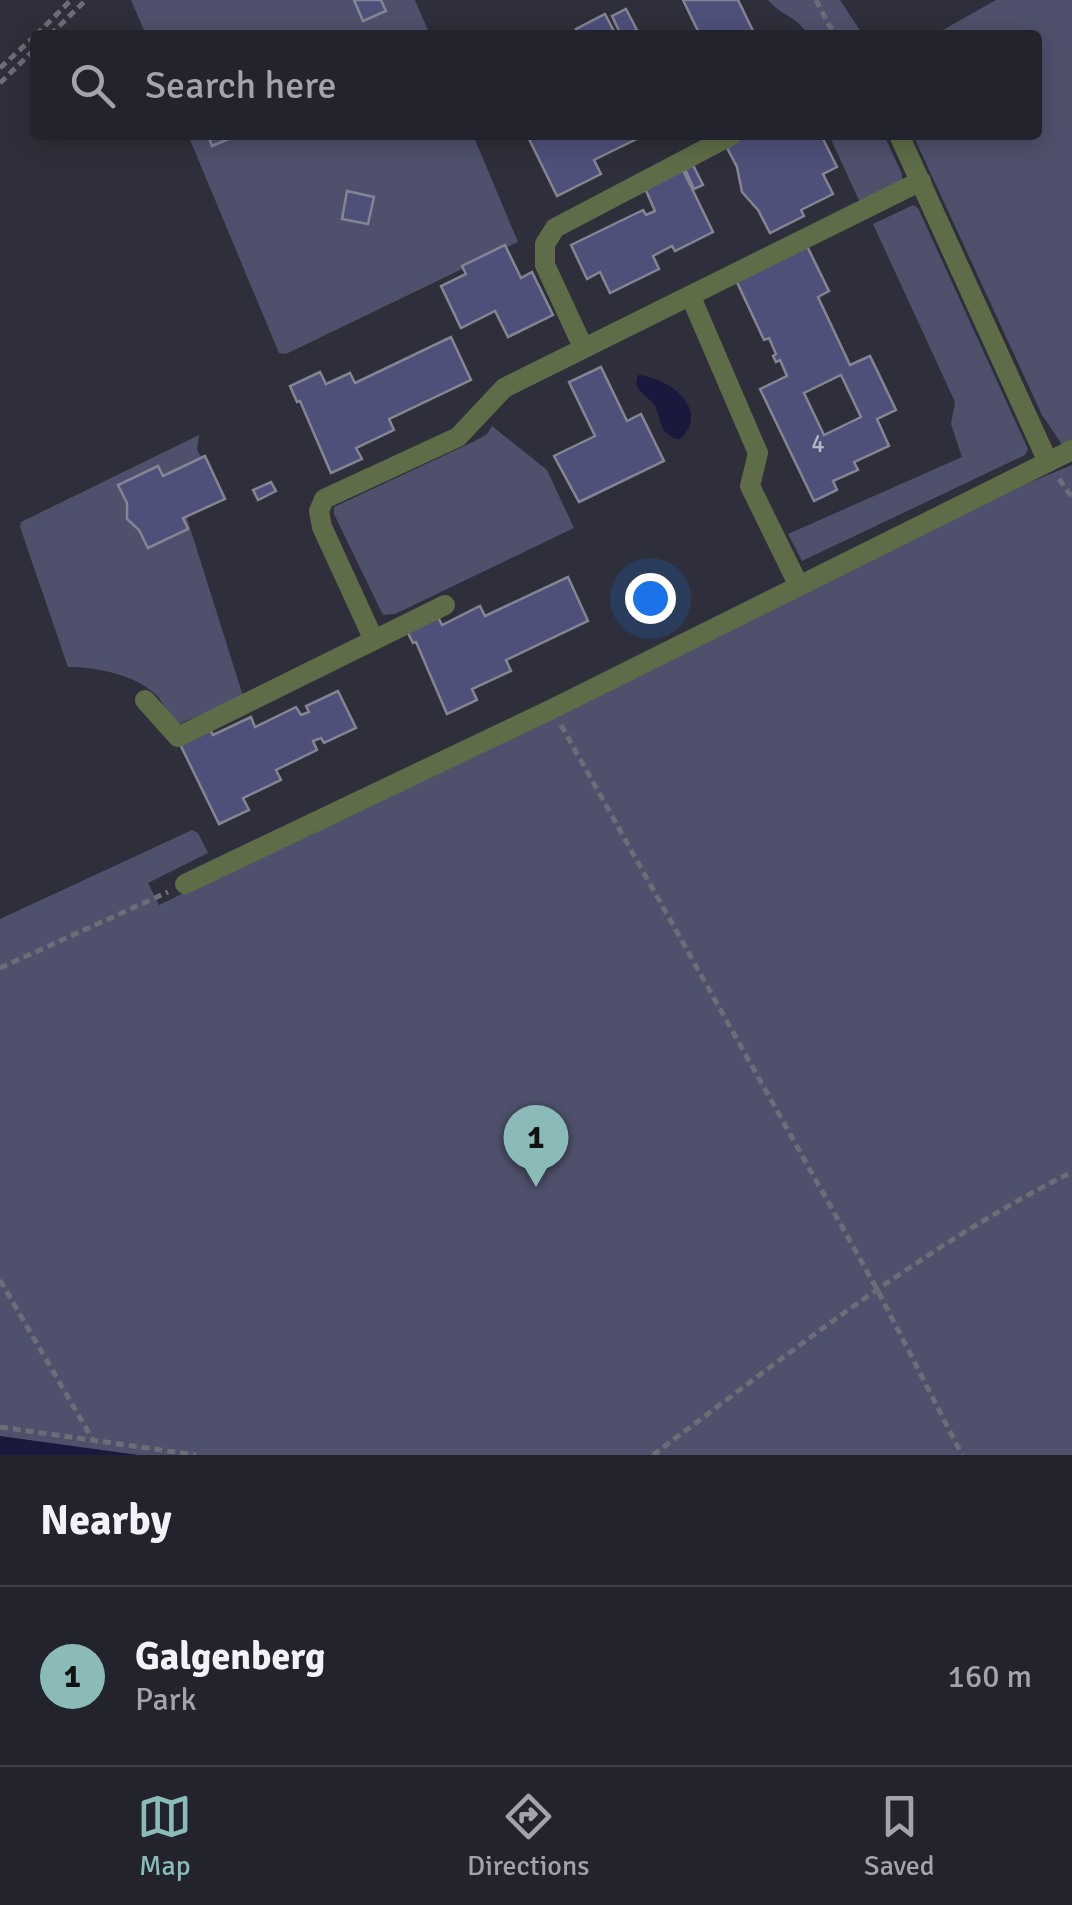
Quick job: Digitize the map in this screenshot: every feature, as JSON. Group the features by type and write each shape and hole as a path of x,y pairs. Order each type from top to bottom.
{"street":[{"path":"583,347 545,265 545,244 555,228 722,140"},
{"path":"900,140 1048,462"},
{"path":"373,638 322,527 319,511 324,498 458,437 504,388 921,181"},
{"path":"691,298 758,454 750,486 798,584"},
{"path":"184,884 552,709 1072,450"},
{"path":"145,700 178,736 445,605"}],"path":[{"path":"42,30 72,0"},
{"path":"55,30 86,0"},
{"path":"816,0 835,30"},
{"path":"0,68 30,41"},
{"path":"0,83 30,55"},
{"path":"552,709 878,1290 962,1455"},
{"path":"0,968 184,884"},
{"path":"653,1455 878,1290 1022,1197 1072,1172"},
{"path":"0,1280 93,1440"},
{"path":"0,1427 196,1455"}],"shaded area":[{"path":"131,0 415,0 428,30 144,30"},
{"path":"768,0 840,0 860,30 804,30"},
{"path":"996,0 1072,0 1072,459 1042,415 915,140 1042,140 1042,30 943,30"},
{"path":"190,140 475,140 518,242 286,354 279,353"},
{"path":"831,140 886,140 902,174 903,184 862,207"},
{"path":"913,205 918,208 1028,449 1025,455 802,561 788,534 962,457 951,424 955,402 873,224"},
{"path":"638,375 662,382 683,397 691,417 689,428 680,439 663,430 655,405 636,384"},
{"path":"492,426 547,470 574,528 395,614 383,615 334,507 475,441"},
{"path":"199,435 197,450 223,494 186,515 243,696 175,726 160,699 145,686 113,673 68,667 20,527 21,522"},
{"path":"1072,465 1072,1455 0,1455 0,919 192,830 198,833 208,853 148,883 159,905 1021,486"},
{"path":"0,1436 138,1455 0,1455"}],"building":[{"path":"354,0 381,0 386,11 363,21"},
{"path":"683,0 738,0 753,30 698,30"},
{"path":"626,9 637,30 619,30 612,16"},
{"path":"605,14 613,30 576,30"},
{"path":"529,140 635,140 594,160 601,174 557,196"},
{"path":"733,140 824,140 837,167 823,174 833,194 801,210 804,216 770,233 758,210 742,192 737,167 725,144"},
{"path":"693,165 703,185 694,189 685,169"},
{"path":"682,168 713,232 675,251 672,246 653,256 659,269 610,293 600,272 587,279 571,245 643,210 646,215 655,211 644,186"},
{"path":"347,191 374,197 368,224 342,219"},
{"path":"806,244 829,291 818,297 850,365 870,356 896,410 877,419 889,446 854,462 858,470 833,481 837,490 814,501 760,389 787,376 780,360 776,362 773,356 776,354 769,338 764,340 735,278","holes":["841,375 861,417 824,435 804,393"]},
{"path":"505,245 521,278 532,272 553,315 508,337 495,311 461,328 441,286 466,274 462,266"},
{"path":"451,337 471,380 389,419 394,430 356,448 362,459 331,473 290,386 320,372 326,384 350,373 355,383"},
{"path":"601,367 627,421 641,414 664,461 579,502 554,456 595,436 569,382"},
{"path":"205,456 225,499 183,518 188,529 148,548 139,530 127,519 127,503 118,485 158,466 163,476"},
{"path":"271,482 276,491 258,500 253,490"},
{"path":"568,577 588,621 506,660 511,671 472,689 477,700 447,714 416,642 413,643 405,627 436,613 442,625 480,606 485,616"},
{"path":"338,691 356,728 324,743 321,738 313,741 317,750 276,770 281,780 243,798 249,810 219,824 177,738 207,723 213,735 251,717 255,727 296,707 301,715 309,712 306,706"}],"place":[{"name":"Galgenberg","path":"536,1187"}]}
